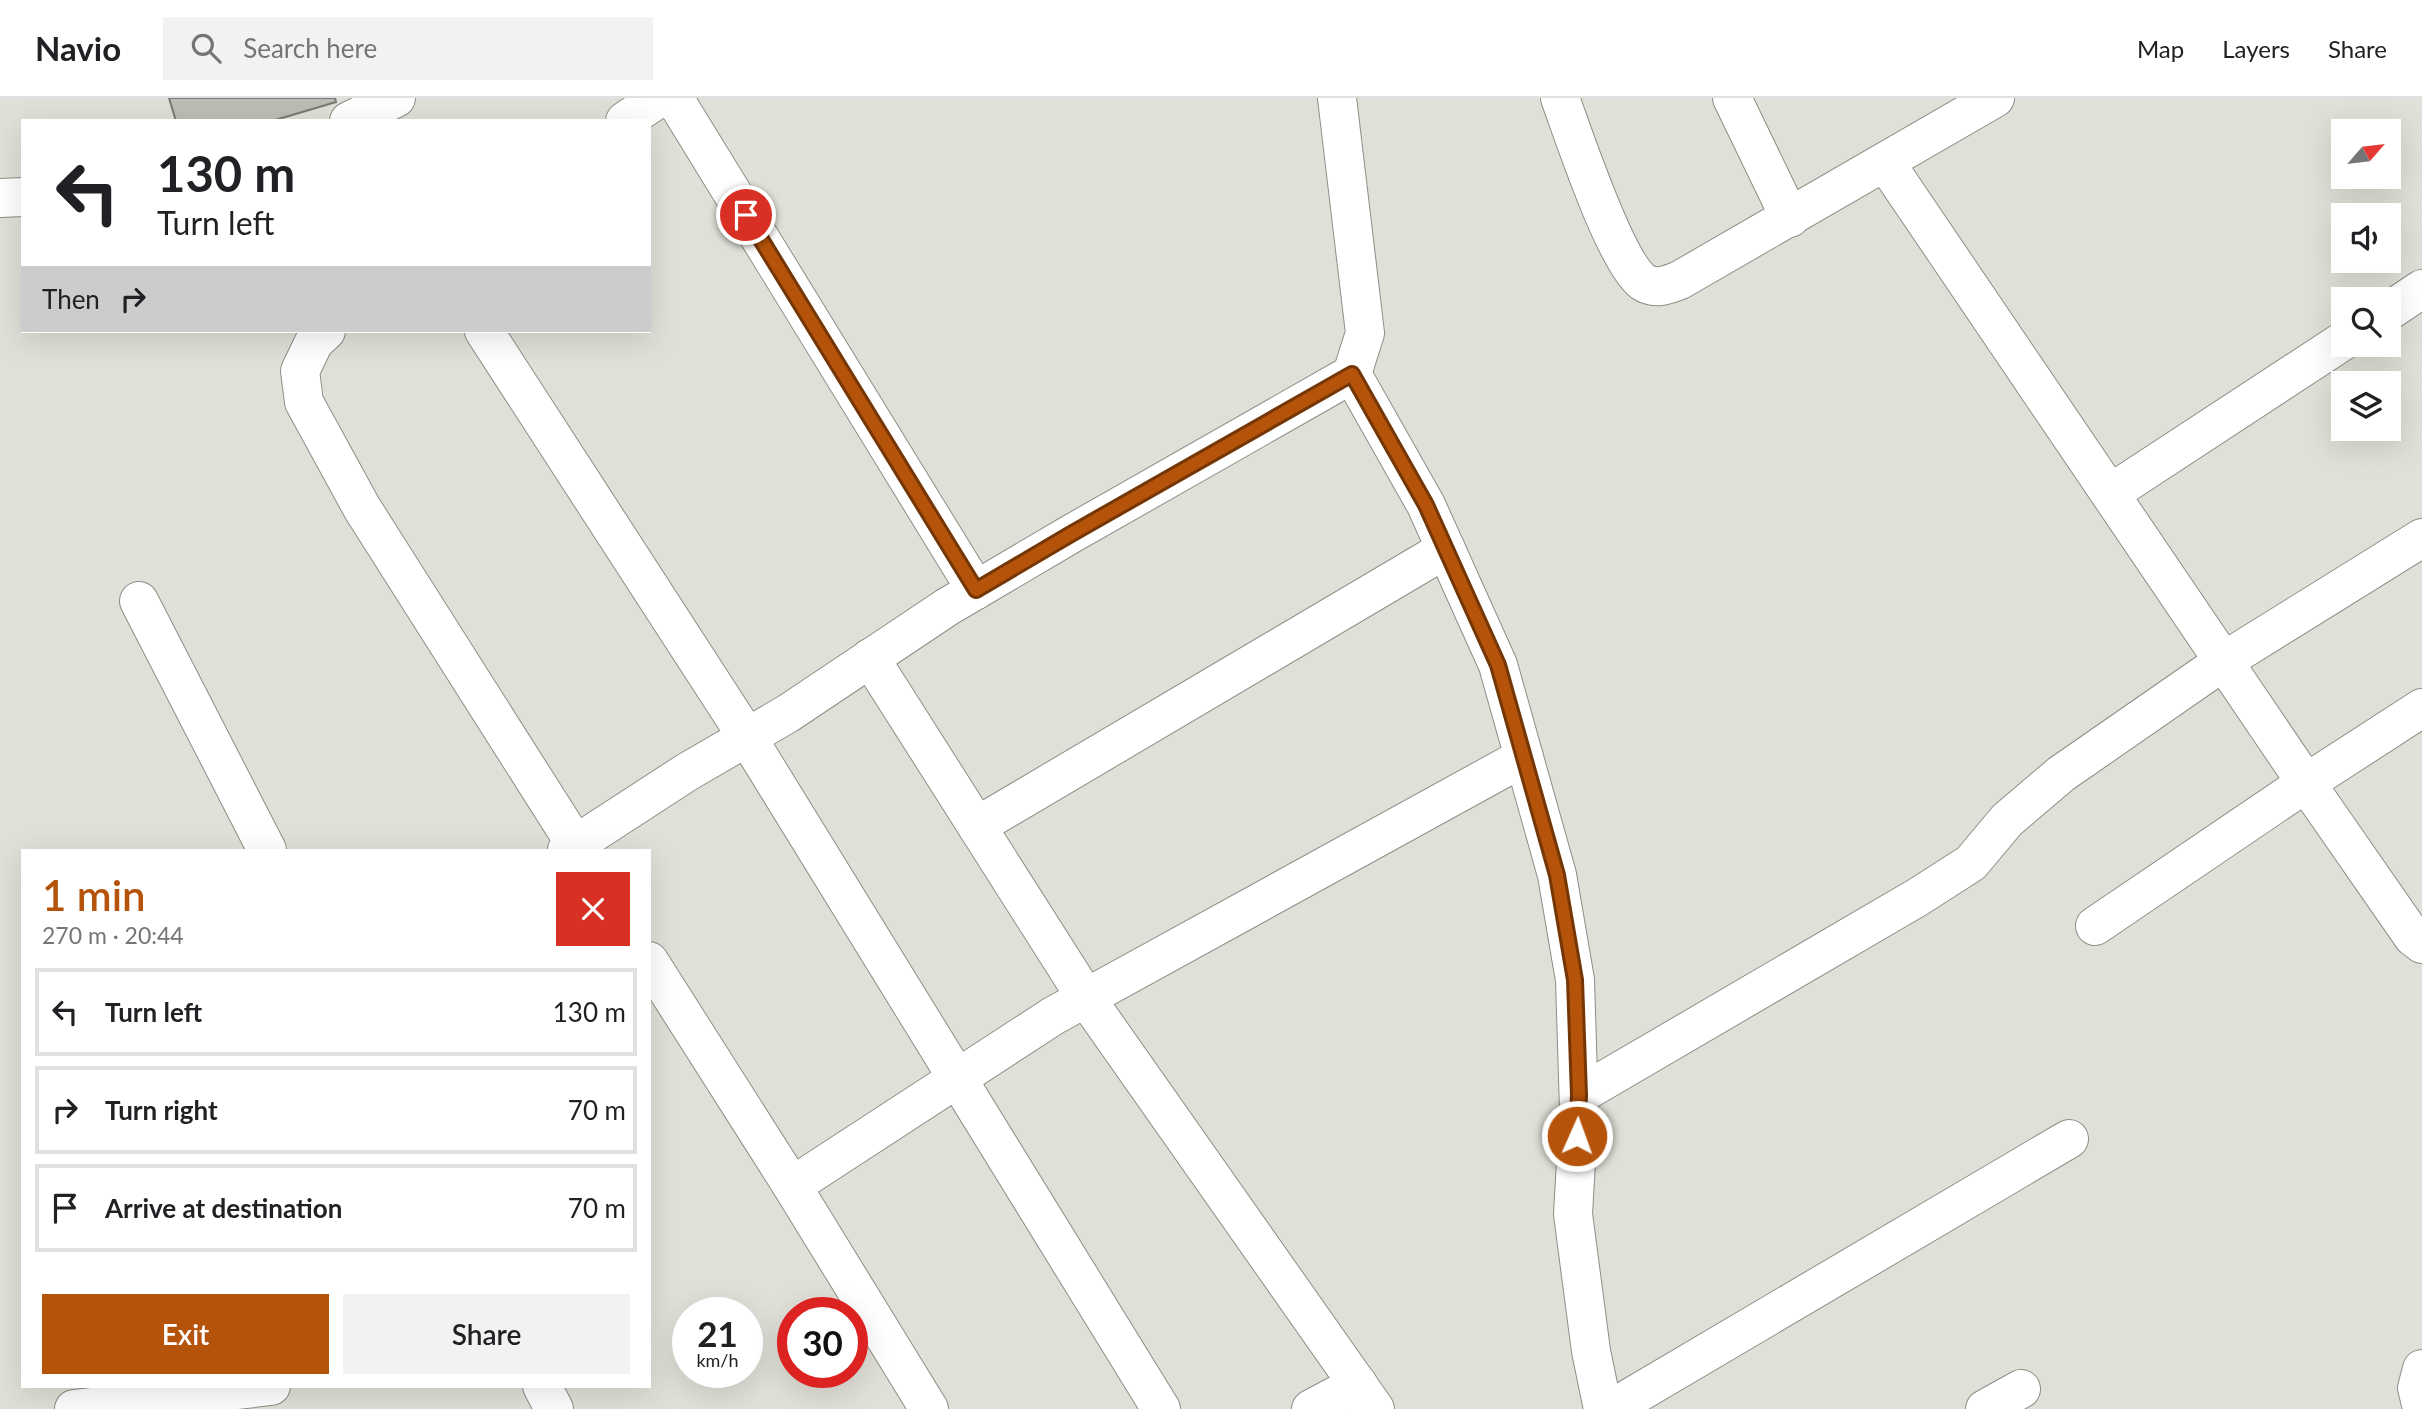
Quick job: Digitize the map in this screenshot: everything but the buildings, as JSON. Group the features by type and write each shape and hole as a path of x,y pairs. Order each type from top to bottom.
{"street":[{"path":"353,119 396,98"},
{"path":"628,119 659,98"},
{"path":"674,98 976,590"},
{"path":"324,333 314,342 300,371 304,402 362,508 574,849 687,772 787,714 976,590 1352,374 1365,333 1337,98"},
{"path":"1560,98 1609,227 1632,268 1644,282 1664,286 1680,280 1790,218 1995,98"},
{"path":"1732,98 1790,218"},
{"path":"1885,162 2306,783 2413,937 2422,944"},
{"path":"0,198 21,197"},
{"path":"2401,303 2422,289"},
{"path":"485,333 747,737 1161,1409"},
{"path":"2111,493 2331,349"},
{"path":"1352,374 1426,505 1498,665 1557,875 1575,980 1579,1095 1573,1214 1591,1351 1603,1409"},
{"path":"1579,1095 1918,897 1971,863 2007,820 2061,774 2224,661 2422,538"},
{"path":"977,826 1446,549"},
{"path":"139,601 266,849"},
{"path":"870,658 1086,998 1367,1397 1311,1409"},
{"path":"2095,926 2422,708"},
{"path":"792,1186 1053,1016 1524,757"},
{"path":"651,964 929,1409"},
{"path":"1611,1409 2070,1139"},
{"path":"2422,1369 2417,1388 2422,1408"},
{"path":"74,1409 254,1388"},
{"path":"543,1388 554,1409"},
{"path":"1985,1409 2021,1389"}],"route":[{"path":"746,215 976,590 1352,374 1426,505 1498,665 1557,875 1575,980 1579,1095 1577,1136"}]}
